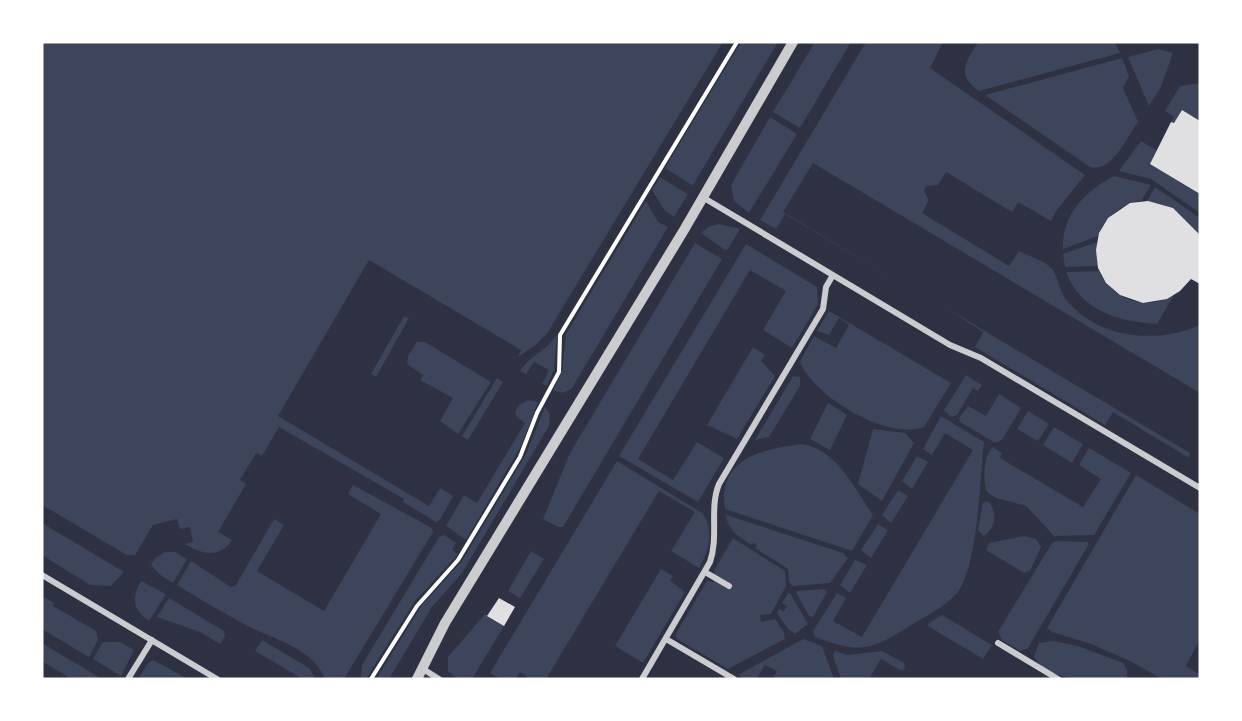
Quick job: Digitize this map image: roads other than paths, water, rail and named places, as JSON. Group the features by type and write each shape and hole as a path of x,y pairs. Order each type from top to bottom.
{"street":[{"path":"439,679 420,674 445,623 512,509 704,198 793,42"},
{"path":"704,198 950,345 981,358 1200,489"},
{"path":"642,679 705,572 716,540 717,488 823,309 826,287 833,275"},
{"path":"705,572 729,586"},
{"path":"42,575 218,679"},
{"path":"666,639 734,679"},
{"path":"128,679 152,640"},
{"path":"998,643 1058,679"}]}
